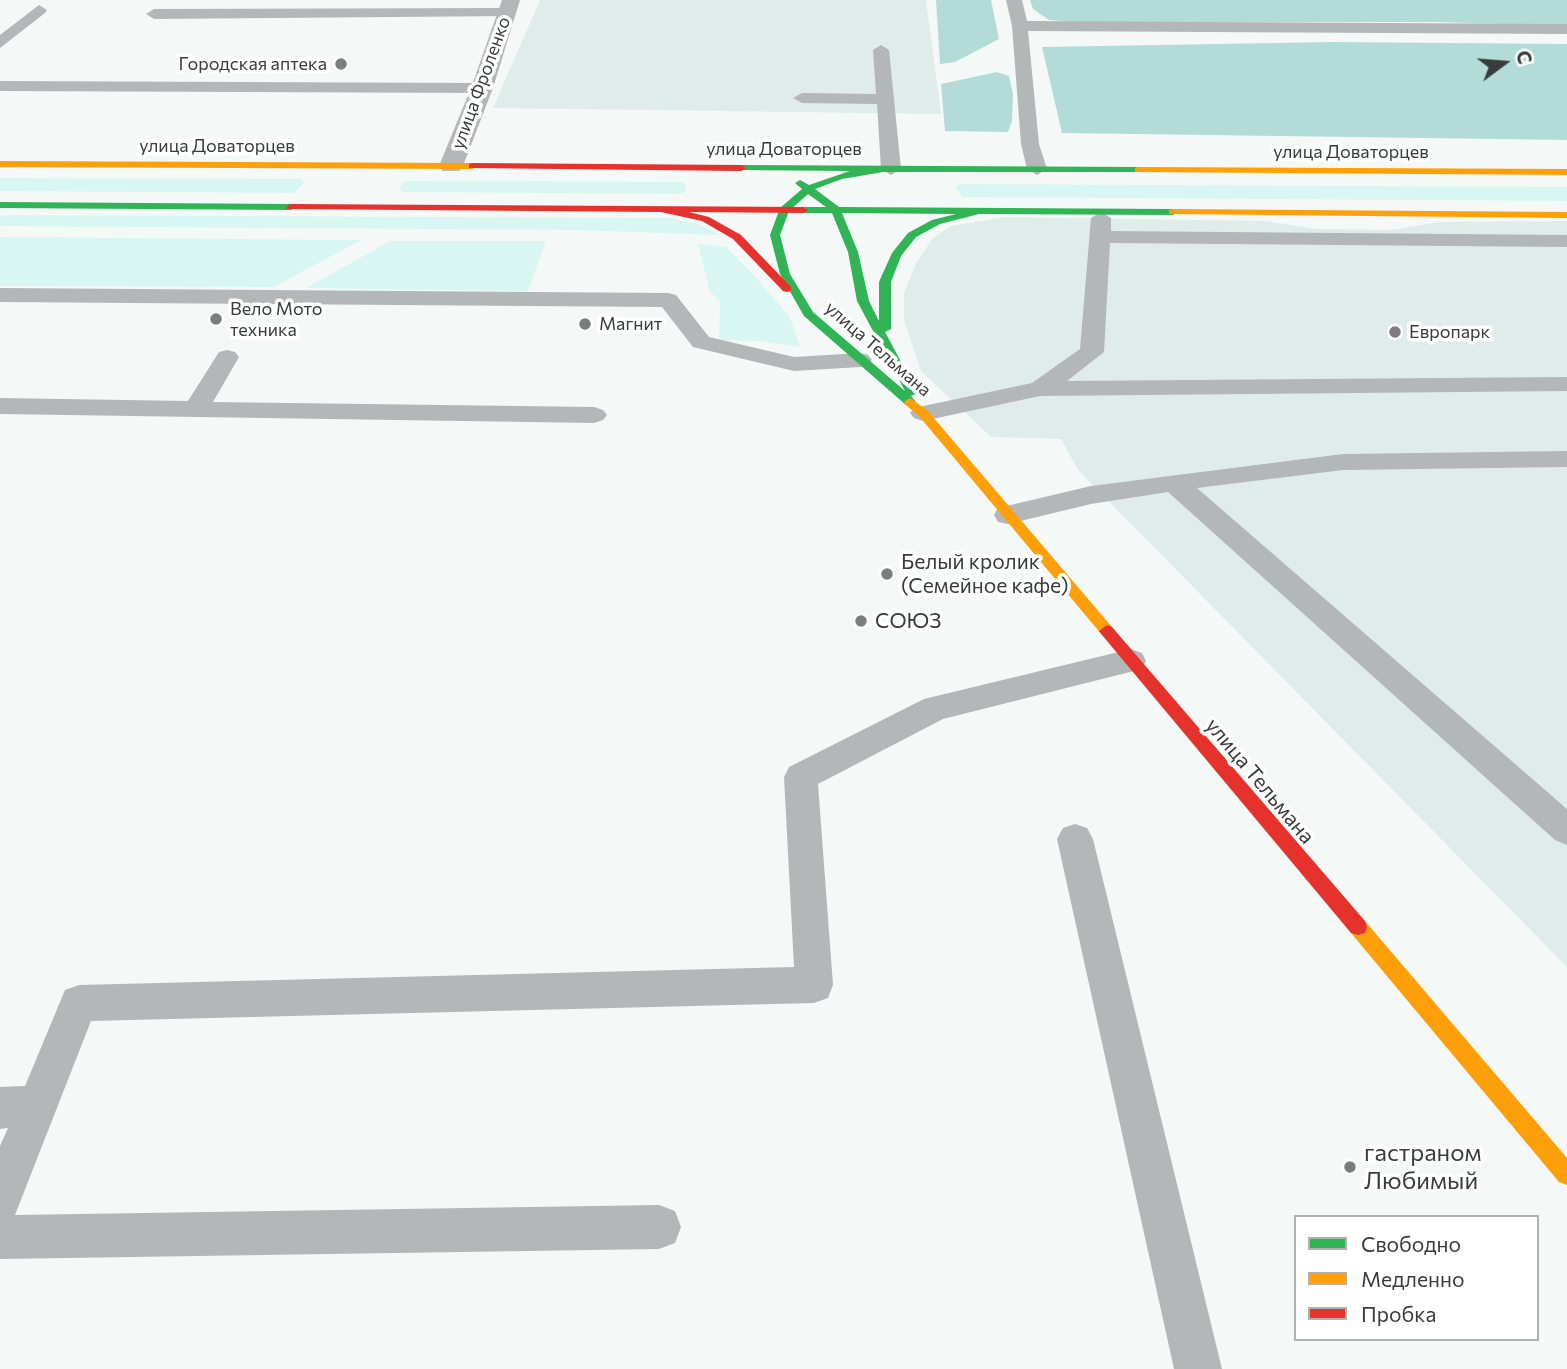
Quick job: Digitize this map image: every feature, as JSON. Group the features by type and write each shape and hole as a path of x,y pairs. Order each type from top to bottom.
{"main road":[{"name":"улица Доваторцев","path":"0,164 1567,172"},
{"path":"335,207 352,166"},
{"name":"улица Тельмана","path":"753,168 785,176 809,188 836,210 853,252 863,301 923,413"},
{"path":"784,210 809,188 840,176 886,169"},
{"path":"0,205 1567,215"},
{"name":"улица Тельмана","path":"660,209 705,219 737,237 766,265 808,314 923,413 1567,1174"},
{"name":"улица Тельмана","path":"784,210 775,235 785,274 808,314"},
{"name":"улица Тельмана","path":"886,345 886,282 895,255 912,235 936,222 979,211"}],"street":[{"name":"улица Фроленко","path":"451,166 482,88 508,6"}],"lane":[{"path":"1014,0 1020,26 1030,144 1037,169"},
{"path":"154,14 508,6"},
{"path":"0,43 39,10"},
{"path":"1020,26 1567,29"},
{"path":"881,50 886,169"},
{"path":"0,86 482,88"},
{"path":"802,98 885,99"},
{"path":"1040,390 1092,352 1102,237 1100,212"},
{"path":"1102,237 1567,241"},
{"path":"0,295 259,304 668,300 701,342 794,363 860,360"},
{"path":"196,409 227,357"},
{"path":"923,413 1040,390 1567,383"},
{"path":"0,406 594,415"},
{"path":"1008,515 1091,495 1343,461 1567,458"},
{"path":"1174,482 1567,830"},
{"path":"0,1199 19,1107 79,1003 814,985 801,777 934,708 1131,661"},
{"path":"1075,839 1198,1369"},
{"path":"0,1237 659,1227"}],"shaded area":[{"path":"540,0 926,0 941,114 493,108"},
{"path":"936,0 991,0 999,39 955,62 940,64"},
{"path":"1030,0 1567,0 1567,26 1438,22 1075,22 1049,20 1033,9"},
{"path":"1332,42 1567,44 1567,140 1062,133 1042,47"},
{"path":"997,72 1009,76 1013,94 1012,121 1008,132 945,131 941,84"},
{"path":"0,178 302,179 304,183 294,193 0,191"},
{"path":"682,182 686,185 686,191 680,194 402,192 399,190 402,183"},
{"path":"955,186 1567,187 1567,201 962,197"},
{"path":"0,215 669,218 699,224 720,235 574,230 0,226"},
{"path":"1005,217 1264,221 1317,229 1390,230 1440,222 1567,221 1567,967 1078,470 1061,439 991,437 921,371 904,320 904,293 916,263 933,238 951,226"},
{"path":"0,237 361,240 274,287 0,286"},
{"path":"390,241 546,241 528,291 306,288"},
{"path":"698,244 726,247 753,274 790,317 800,347 759,341 719,340 720,301 710,292"}],"traffic: fast":[{"path":"741,168 1138,170"},
{"path":"882,169 840,176 809,188 784,210 775,235 785,274 808,314 910,402"},
{"path":"800,183 836,210 853,252 863,301 912,393"},
{"path":"0,205 291,207"},
{"path":"803,210 1173,212"},
{"path":"885,329 885,282 896,255 912,235 936,222 979,211"}],"traffic: slow":[{"path":"0,164 472,166"},
{"path":"1138,170 1567,172"},
{"path":"1173,212 1567,215"},
{"path":"910,402 923,413 1107,631"},
{"path":"1358,927 1567,1174"}],"traffic: jam":[{"path":"472,166 741,168"},
{"path":"291,207 803,210"},
{"path":"660,209 705,219 737,237 787,289"},
{"path":"1107,631 1358,927"}],"place":[{"name":"Городская аптека","path":"341,64"},
{"name":"Вело Мото техника","path":"216,319"},
{"name":"Магнит","path":"585,324"},
{"name":"Европарк","path":"1395,332"},
{"name":"Белый кролик (Семейное кафе)","path":"887,574"},
{"name":"СОЮЗ","path":"861,621"},
{"name":"гастраном Любимый","path":"1350,1167"}]}
